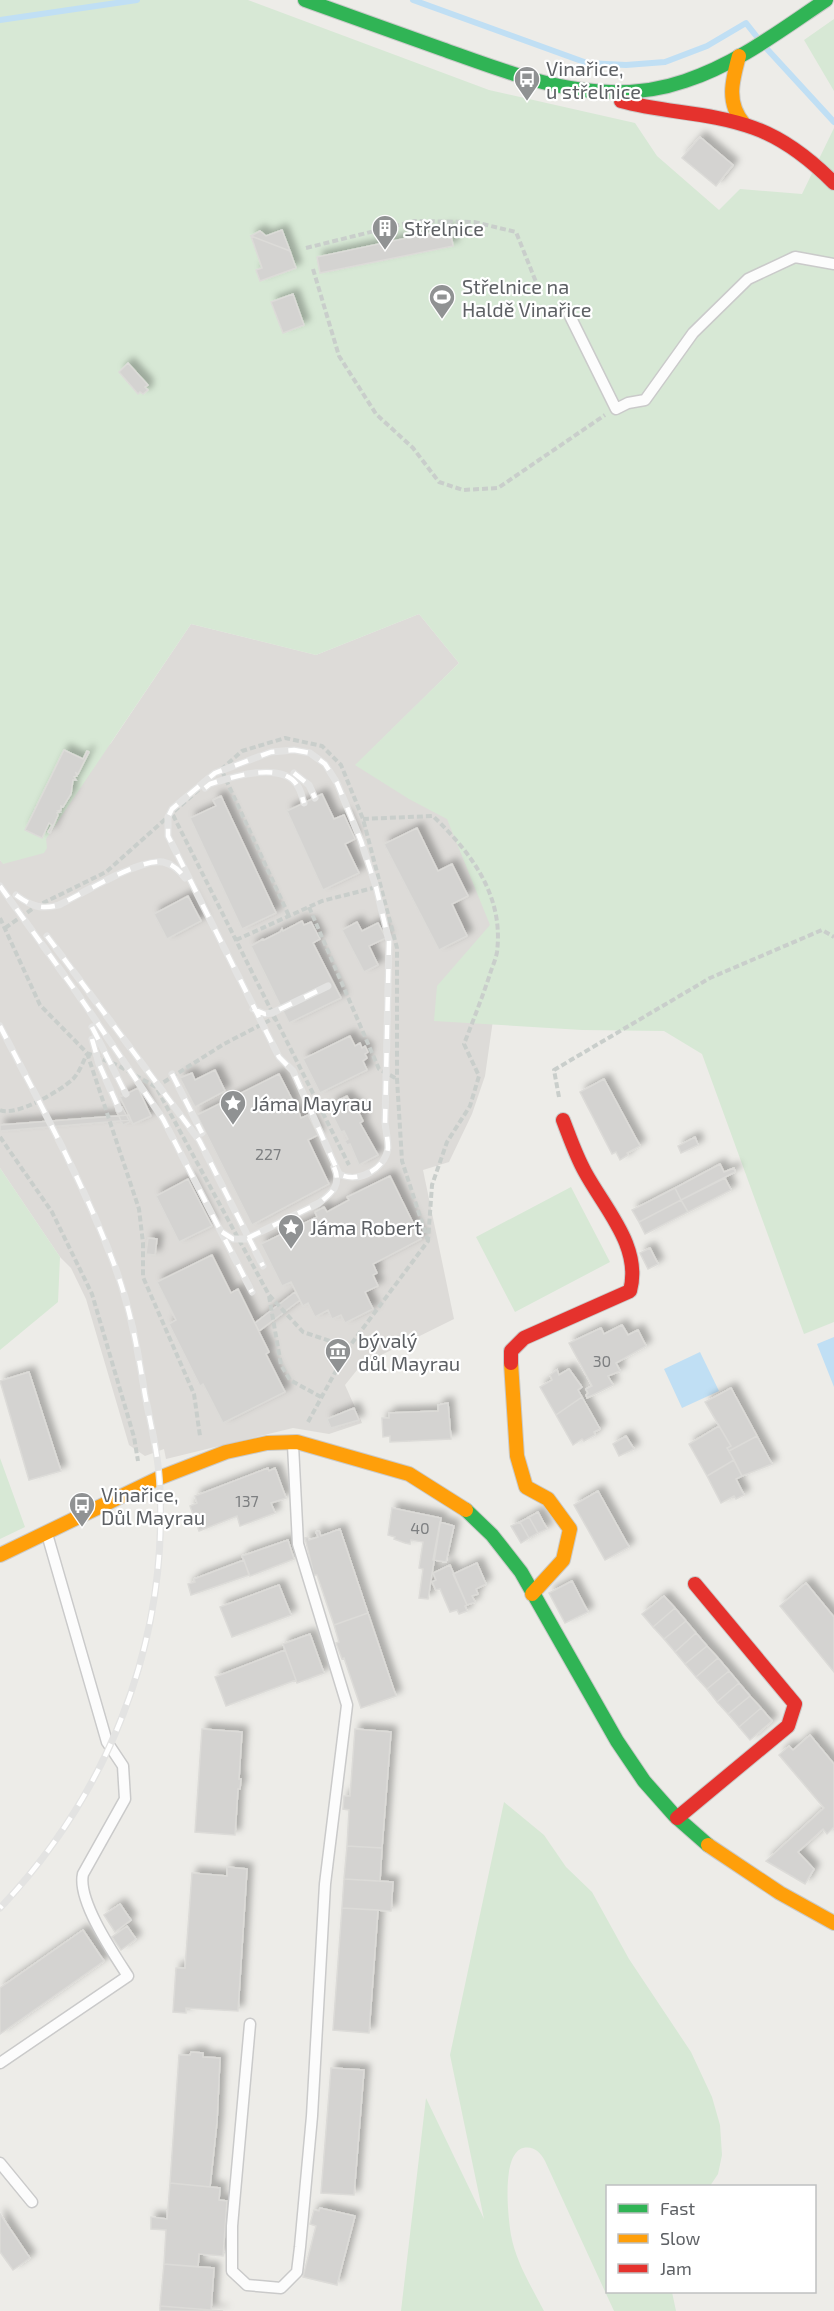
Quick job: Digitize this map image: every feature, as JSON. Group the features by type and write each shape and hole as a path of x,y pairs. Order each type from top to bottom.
{"street":[{"path":"305,0 529,80 580,90 642,107 744,124 766,133 796,151 834,183"},
{"path":"580,90 634,92 672,86 710,72 745,53 826,0"},
{"path":"744,124 735,113 731,87 745,53"},
{"path":"532,1594 563,1560 570,1529 548,1499 526,1486 517,1456 511,1351 524,1338 630,1291 636,1281 632,1253 583,1170 563,1120"},
{"path":"0,1555 46,1530 141,1487 226,1452 256,1446 295,1442 409,1474 460,1505 492,1535 521,1572 617,1741 644,1781 677,1818 713,1849 780,1893 834,1923"},
{"path":"677,1818 788,1726 795,1704 695,1584"}],"lane":[{"path":"569,314 616,410 628,403 645,400 693,333 748,279 795,257 834,264"},
{"path":"250,2024 232,2226 232,2271 247,2285 281,2288 297,2272 300,2247 312,2116 325,1884 347,1705 298,1544 295,1442"},
{"path":"0,2063 128,1976 98,1927 80,1885 83,1874 125,1799 123,1766 106,1742 46,1530"},
{"path":"0,2163 32,2202"}],"path":[{"path":"306,248 415,221 474,222 516,232 536,282"},
{"path":"313,269 339,356 376,414 413,448 438,482 463,490 498,488 602,416 616,410"},
{"path":"5,928 35,907 106,872 173,815 242,751 285,738 322,746 340,765 363,819 397,948 397,1079 402,1161 428,1240"},
{"path":"222,771 290,916"},
{"path":"173,815 349,1165"},
{"path":"295,1442 349,1347 428,1240 432,1185 447,1142 470,1106 479,1076 464,1044 497,953 492,896 478,867 453,835 433,816 363,819"},
{"path":"236,940 322,902 381,886"},
{"path":"309,907 379,1069 397,1079"},
{"path":"0,918 40,1005 87,1053 117,1065 156,1087 269,1295 303,1332 349,1347"},
{"path":"563,1120 554,1070 710,978 822,930 834,937"},
{"path":"156,1087 224,1044 274,1018"},
{"path":"0,1110 5,1112 17,1110 50,1095 74,1078 87,1053"},
{"path":"87,1053 140,1209 143,1276 194,1394 198,1429 207,1460"},
{"path":"0,1137 52,1212 92,1294 134,1437 141,1487"},
{"path":"269,1295 281,1365 290,1380 321,1397"}],"shaded area":[{"path":"419,614 459,663 356,765 456,813 504,943 485,1076 472,1114 449,1162 423,1170 454,1319 361,1365 345,1385 362,1423 329,1434 293,1428 166,1459 164,1449 145,1456 129,1445 86,1299 71,1268 60,1257 0,1168 0,860 4,864 14,831 111,743 191,624 316,655"}],"green space":[{"path":"0,0 248,0 489,90 635,123 657,156 719,210 740,189 802,194 834,128 834,1322 804,1334 702,1054 664,1031 582,1030 434,1021 437,986 490,925 447,819 409,799 355,765 459,663 419,614 316,655 191,624 46,839 47,848 44,853 3,864 0,860"},
{"path":"834,19 834,91 804,40"},
{"path":"0,1168 60,1257 58,1302 0,1350"},
{"path":"571,1187 610,1262 515,1312 476,1237"},
{"path":"0,1458 25,1527 0,1539"},
{"path":"504,1802 544,1835 566,1867 592,1892 629,1959 691,2052 712,2097 720,2125 722,2155 718,2174 711,2185 606,2185 606,2293 672,2293 676,2311 614,2311 545,2161 536,2150 523,2148 516,2153 509,2173 511,2235 524,2274 544,2311 401,2311 426,2098 484,2219 450,2055"}],"water":[{"path":"834,1337 834,1387 817,1344"},
{"path":"700,1352 719,1391 682,1408 664,1369"}],"building":[{"path":"700,137 733,165 716,186 682,158"},
{"name":"Střelnice","path":"450,229 453,246 320,273 317,257"},
{"path":"282,230 290,251 251,236 260,231 266,236"},
{"path":"251,236 290,251 296,268 260,281 256,270 262,268"},
{"path":"293,294 304,325 283,333 271,302"},
{"path":"128,363 148,385 145,387 148,390 143,394 140,392 138,394 119,372"},
{"path":"64,750 83,759 87,751 89,752 78,774 76,773 77,776 74,777 76,780 73,780 71,794 58,811 60,812 57,813 50,833 48,832 52,825 49,823 42,838 25,830"},
{"path":"322,794 334,819 344,815 355,839 345,844 359,873 323,890 287,811"},
{"path":"221,796 276,913 242,929 190,818 216,806 213,800"},
{"path":"417,828 438,871 452,864 468,896 452,904 467,936 439,950 384,844"},
{"path":"188,896 201,921 167,939 154,914"},
{"path":"302,921 304,925 311,922 320,939 313,943 341,998 289,1023 251,946"},
{"path":"357,922 362,931 378,923 386,938 369,946 378,965 364,972 342,930"},
{"path":"350,1036 355,1046 360,1043 362,1048 365,1046 368,1052 365,1054 367,1058 363,1061 367,1070 320,1093 303,1059"},
{"path":"215,1070 225,1091 195,1107 180,1078 192,1073 195,1080"},
{"path":"279,1074 294,1103 291,1105 295,1112 298,1110 301,1118 308,1115 318,1135 308,1140 329,1184 252,1225 197,1115"},
{"path":"604,1079 640,1146 620,1160 616,1152 612,1154 580,1092"},
{"path":"138,1088 151,1116 133,1124 120,1097"},
{"path":"347,1096 351,1104 354,1103 363,1121 360,1123 378,1155 359,1165 350,1144 347,1145 345,1141 348,1139 344,1131 341,1132 332,1114 335,1112 331,1104"},
{"path":"122,1107 130,1122 123,1125 116,1110"},
{"path":"129,1115 131,1120 0,1131 0,1125"},
{"path":"695,1137 698,1145 681,1153 678,1146"},
{"path":"720,1164 724,1172 734,1168 735,1172 681,1200 675,1188"},
{"path":"390,1176 421,1239 373,1264 377,1273 373,1275 378,1286 365,1292 373,1309 345,1323 341,1315 332,1319 328,1310 315,1317 308,1303 303,1306 291,1282 282,1286 261,1244 317,1217 315,1212 324,1207 327,1212 349,1200 347,1197"},
{"path":"725,1178 731,1190 688,1212 681,1200"},
{"path":"188,1179 212,1226 179,1242 156,1196"},
{"path":"675,1188 681,1200 639,1222 632,1210"},
{"path":"681,1200 688,1212 645,1234 639,1222"},
{"path":"148,1238 157,1239 155,1255 146,1254"},
{"path":"650,1248 658,1264 648,1269 640,1253"},
{"path":"212,1255 231,1293 238,1289 269,1352 266,1354 285,1392 223,1423 203,1384 200,1386 169,1324 176,1320 157,1282"},
{"path":"295,1292 300,1300 259,1331 255,1323"},
{"path":"622,1325 628,1335 638,1330 646,1346 616,1363 620,1371 608,1376 613,1385 587,1398 586,1389 592,1386 569,1343 601,1328 604,1334"},
{"path":"569,1369 582,1387 578,1390 582,1397 556,1415 540,1387 552,1380 550,1375 557,1370 559,1375"},
{"path":"29,1372 61,1471 29,1480 0,1381"},
{"path":"731,1388 757,1436 729,1451 727,1448 731,1446 705,1402"},
{"path":"582,1397 600,1429 594,1432 595,1435 573,1445 556,1415"},
{"path":"448,1403 451,1439 390,1442 390,1436 383,1437 382,1418 389,1418 389,1413 438,1411 438,1405"},
{"path":"354,1408 359,1420 331,1428 327,1419"},
{"path":"719,1426 731,1446 727,1448 734,1460 707,1476 689,1444"},
{"path":"626,1436 634,1449 619,1456 613,1444"},
{"path":"757,1436 772,1464 742,1476 729,1451"},
{"path":"734,1460 742,1476 736,1479 744,1495 736,1499 734,1496 721,1503 707,1476"},
{"path":"268,1468 269,1471 275,1468 286,1498 271,1503 275,1513 240,1526 237,1516 199,1531 190,1506 197,1503 195,1496"},
{"path":"598,1491 629,1547 605,1560 574,1505"},
{"path":"392,1508 441,1518 428,1599 419,1598 423,1569 419,1568 423,1542 411,1540 410,1544 405,1543 388,1535"},
{"path":"538,1512 547,1529 538,1533 529,1517"},
{"path":"529,1517 538,1533 529,1538 520,1522"},
{"path":"440,1522 454,1526 446,1562 433,1560"},
{"path":"520,1522 529,1538 521,1543 511,1526"},
{"path":"340,1529 368,1613 334,1625 317,1575 314,1575 305,1538 308,1537 309,1540 318,1537 316,1532 319,1531 321,1536"},
{"path":"288,1540 294,1559 250,1576 242,1556"},
{"path":"244,1560 249,1575 191,1595 188,1584 195,1582 194,1579"},
{"path":"477,1563 486,1584 476,1589 478,1594 472,1596 475,1602 467,1605 453,1574"},
{"path":"450,1565 467,1605 465,1606 467,1611 459,1614 457,1610 450,1612 440,1589 436,1590 432,1582 436,1580 433,1573"},
{"path":"572,1581 588,1612 565,1623 549,1593"},
{"path":"806,1583 834,1617 834,1672 780,1606"},
{"path":"279,1585 291,1615 232,1637 220,1607"},
{"path":"664,1596 675,1608 653,1627 642,1614"},
{"path":"675,1608 686,1621 664,1639 653,1627"},
{"path":"368,1613 396,1696 361,1708 344,1658 342,1659 336,1643 339,1642 334,1625"},
{"path":"686,1621 696,1633 675,1652 664,1639"},
{"path":"696,1633 707,1646 685,1664 675,1652"},
{"path":"310,1634 324,1673 297,1683 283,1644"},
{"path":"707,1646 718,1658 696,1677 685,1664"},
{"path":"285,1650 296,1680 226,1706 215,1677"},
{"path":"718,1658 729,1671 707,1689 696,1677"},
{"path":"729,1671 739,1683 717,1702 707,1689"},
{"path":"739,1683 750,1696 728,1714 717,1702"},
{"path":"750,1696 761,1708 739,1727 728,1714"},
{"path":"761,1708 772,1721 750,1740 739,1727"},
{"path":"202,1729 242,1732 239,1779 241,1779 240,1789 238,1789 235,1835 195,1832"},
{"path":"355,1729 391,1732 382,1848 347,1846 349,1810 343,1809 344,1796 350,1796"},
{"path":"810,1735 834,1764 834,1827 827,1834 823,1829 798,1852 814,1869 805,1884 766,1861 824,1808 779,1755 789,1746 793,1750"},
{"path":"347,1846 382,1848 380,1881 344,1879"},
{"path":"227,1867 247,1869 238,2011 186,2008 186,2013 173,2012 176,1968 185,1968 192,1873 227,1876"},
{"path":"344,1879 393,1882 391,1911 342,1908"},
{"path":"120,1904 131,1920 115,1932 104,1915"},
{"path":"342,1908 378,1910 369,2033 333,2030"},
{"path":"127,1926 136,1939 121,1950 112,1937"},
{"path":"83,1930 104,1961 0,2034 0,1988"},
{"path":"191,2052 203,2053 203,2057 220,2058 217,2122 210,2187 170,2183 179,2055 190,2055"},
{"path":"331,2068 364,2070 354,2195 321,2193"},
{"path":"170,2183 220,2188 219,2200 227,2201 223,2256 199,2254 198,2267 164,2264 166,2230 151,2229 151,2217 167,2219"},
{"path":"320,2208 355,2216 337,2285 303,2277 316,2226 310,2224 314,2210 319,2211"},
{"path":"0,2214 30,2258 13,2270 0,2252"},
{"path":"164,2264 214,2268 211,2310 160,2306"},
{"path":"160,2306 211,2310 223,2311 160,2311"}],"waterway":[{"path":"0,20 137,0"},
{"path":"413,0 587,63 626,65 665,62 707,46 746,23 757,37"},
{"path":"767,49 834,122"}],"railway":[{"path":"294,750 310,753 325,764 337,783 361,841 376,887 389,941 385,1123 388,1148 382,1162 370,1173 362,1176 346,1177 339,1174 293,1071 279,1057 168,836 168,817 172,809 215,773 271,752 294,750"},
{"path":"205,788 210,784 231,778 268,772 290,778 297,785 304,803"},
{"path":"294,773 309,785 315,798"},
{"path":"16,895 36,906 59,905 126,871 153,862 170,864 185,878"},
{"path":"0,886 163,1119 252,1292"},
{"path":"47,936 199,1140 263,1266"},
{"path":"253,1009 265,1014 272,1013 328,986"},
{"path":"0,1026 75,1173 120,1280 136,1345 156,1454 160,1490 160,1548 153,1605 141,1661 123,1715 99,1767 71,1817 38,1864 0,1908"},
{"path":"92,1027 126,1094"},
{"path":"92,1039 99,1064 119,1109"},
{"path":"172,1074 202,1133"},
{"path":"222,1232 233,1239 246,1239 319,1203 332,1192 336,1184 334,1167"}],"traffic: fast":[{"path":"305,0 531,79 592,91 623,92 654,89 704,74 741,56 826,0"},
{"path":"466,1510 492,1535 521,1572 617,1741 644,1781 675,1816 708,1845"}],"traffic: slow":[{"path":"739,56 732,92 735,108 744,124"},
{"path":"511,1363 517,1456 526,1487 548,1499 570,1529 563,1560 532,1594"},
{"path":"0,1555 159,1478 226,1452 267,1443 297,1442 409,1474 466,1510"},
{"path":"708,1845 780,1893 834,1923"}],"traffic: jam":[{"path":"621,101 721,119 754,128 797,151 834,183"},
{"path":"511,1363 511,1351 524,1338 630,1291 631,1259 626,1244 620,1229 582,1166 563,1120"},
{"path":"677,1818 788,1726 795,1704 695,1584"}],"place":[{"name":"Vinařice, u střelnice","path":"527,102"},
{"name":"Střelnice","path":"385,251"},
{"name":"Střelnice na Haldě Vinařice","path":"442,320"},
{"name":"Jáma Mayrau","path":"233,1126"},
{"name":"Jáma Robert","path":"291,1250"},
{"name":"bývalý důl Mayrau","path":"338,1374"},
{"name":"Vinařice, Důl Mayrau","path":"82,1528"}]}
